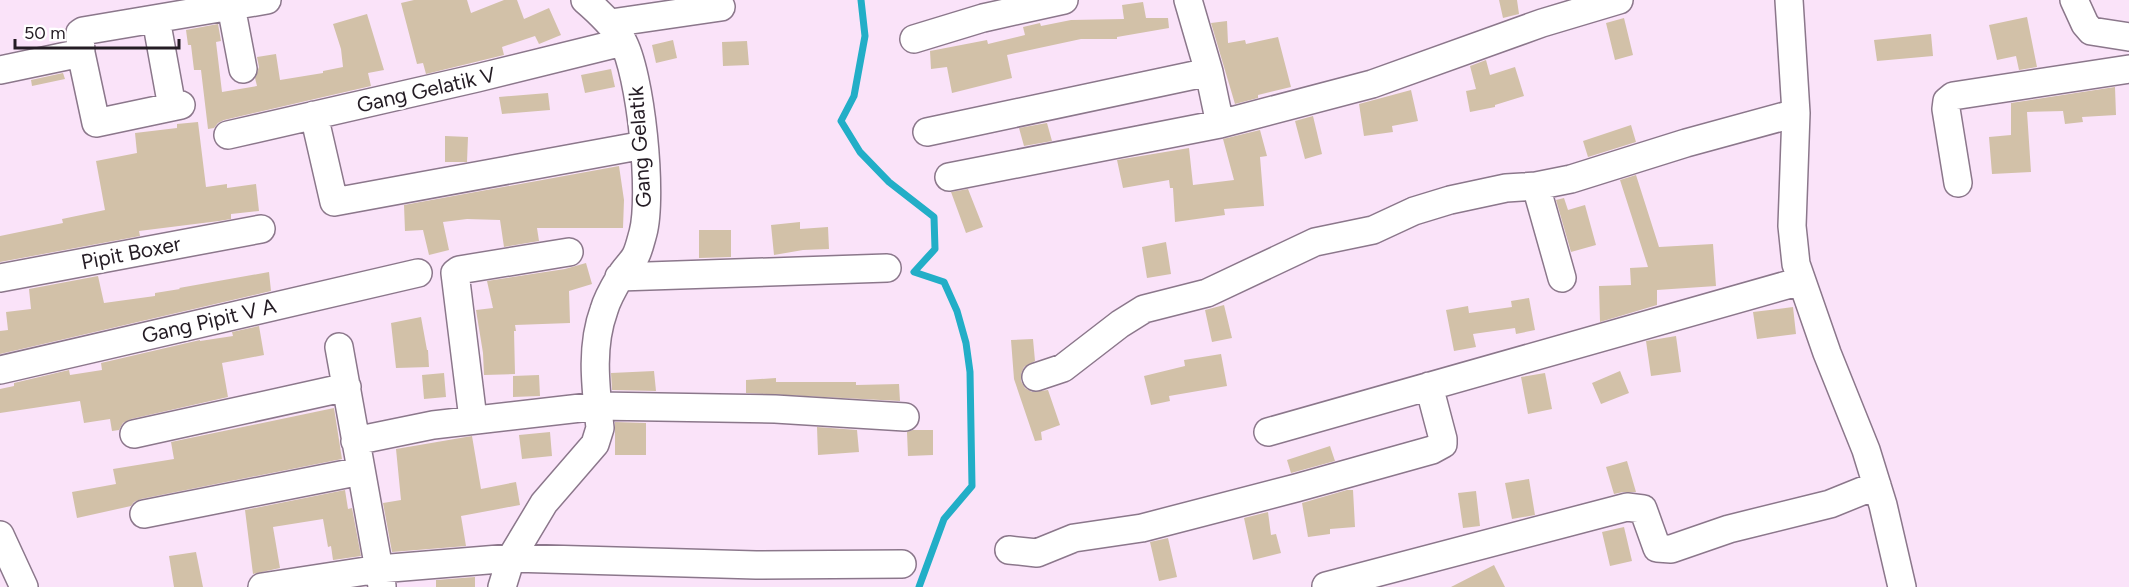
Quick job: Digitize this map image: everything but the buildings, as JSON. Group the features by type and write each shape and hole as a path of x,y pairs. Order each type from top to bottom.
{"street":[{"path":"156,19 176,106 96,123 81,53 79,37 82,31 267,0"},
{"name":"Gang Gelatik","path":"502,587 511,558 544,504 595,444 600,428 595,375 597,341 604,310 619,277 636,255 644,231 648,200 644,145 634,72 617,32 585,0"},
{"path":"914,39 983,18 1064,0"},
{"path":"1188,0 1209,72 1220,124"},
{"path":"950,177 1220,124 1372,84 1542,23 1619,0"},
{"path":"1790,0 1796,113 1792,226 1796,264 1866,450 1883,505 1902,587"},
{"path":"2074,0 2085,24 2091,31 2129,37"},
{"path":"231,6 243,69"},
{"name":"Gang Gelatik V","path":"228,135 314,115 617,32 721,7"},
{"path":"0,70 81,53"},
{"path":"1958,183 1947,109 1947,101 1953,96 2129,69"},
{"path":"927,132 1209,72"},
{"path":"1036,377 1063,368 1120,324 1144,309 1207,293 1315,242 1373,230 1414,211 1450,200 1506,188 1536,186 1571,179 1686,142 1796,113"},
{"path":"314,115 336,209 644,145"},
{"path":"1536,186 1562,278"},
{"name":"Pipit Boxer","path":"0,278 261,229"},
{"path":"474,420 455,273 459,270 569,252"},
{"path":"619,277 887,268"},
{"name":"Gang Pipit V A","path":"0,369 418,273"},
{"path":"1268,432 1801,281"},
{"path":"339,347 381,578"},
{"path":"1009,550 1037,553 1074,538 1142,528 1432,450 1443,444 1443,439 1429,386"},
{"path":"134,434 347,387"},
{"path":"355,441 433,424 598,406 776,409 905,417"},
{"path":"144,514 362,471"},
{"path":"1326,586 1627,507 1643,508 1657,548 1671,549 1729,529 1830,504 1877,485"},
{"path":"0,535 24,587"},
{"path":"262,587 381,578 511,558 745,565 902,564"}],"waterway":[{"path":"861,0 865,36 854,96 841,121 860,152 889,182 934,217 935,249 914,272 944,282 957,311 966,343 970,372 972,486 944,519 919,587"}]}
